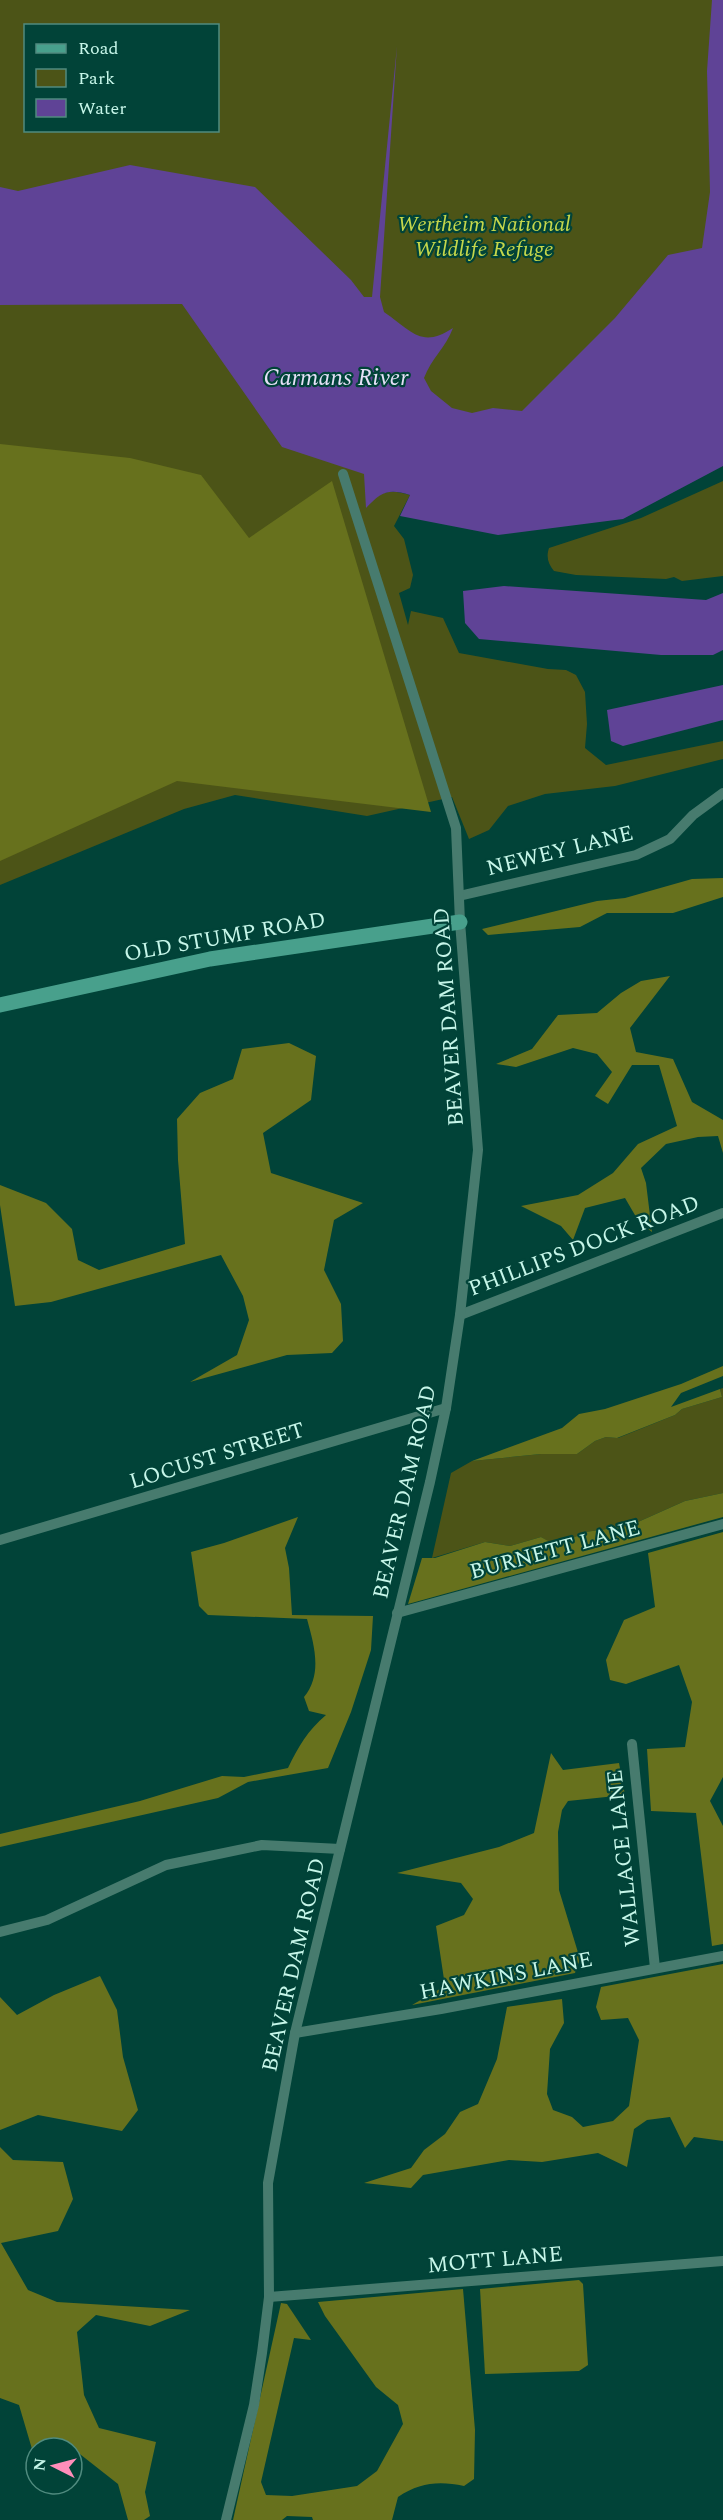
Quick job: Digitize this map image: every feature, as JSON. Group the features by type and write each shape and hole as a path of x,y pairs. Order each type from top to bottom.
{"street":[{"name":"BEAVER DAM ROAD","path":"226,2520 254,2405 269,2297 268,2183 296,2033 446,1408 460,1315 478,1150 460,922 456,828 343,474"},
{"name":"NEWEY LANE","path":"459,896 636,855 669,839 693,815 723,793"},
{"name":"OLD STUMP ROAD","path":"0,1005 210,959 460,922"},
{"name":"PHILLIPS DOCK ROAD","path":"460,1315 723,1213"},
{"name":"LOCUST STREET","path":"0,1540 446,1408"},
{"name":"BURNETT LANE","path":"397,1613 723,1524"},
{"name":"WALLACE LANE","path":"632,1744 655,1968"},
{"path":"0,1932 47,1920 166,1865 262,1845 340,1849"},
{"name":"HAWKINS LANE","path":"296,2033 441,2009 723,1956"},
{"name":"MOTT LANE","path":"269,2297 723,2261"}],"green space":[{"name":"Wertheim National Wildlife Refuge","path":"0,0 723,0 723,455 397,470 373,500 381,494 390,492 410,495 394,526 404,539 413,575 410,588 399,593 408,625 411,611 443,618 459,653 548,669 566,670 576,675 585,692 587,724 585,748 606,765 723,741 723,759 615,786 545,794 508,806 489,830 469,839 452,797 367,816 235,795 184,809 0,885"},
{"path":"0,444 130,458 201,475 249,538 332,481 431,812 177,781 0,861"},
{"path":"723,481 723,576 682,581 674,577 666,579 576,575 554,571 550,566 549,548 641,518"},
{"path":"723,878 723,897 673,913 607,913 580,927 488,935 482,929 597,901 625,898 692,879"},
{"path":"670,976 630,1028 636,1052 673,1059 692,1102 723,1120 723,1153 718,1136 698,1137 666,1144 641,1168 646,1183 652,1232 639,1222 625,1198 585,1208 573,1240 561,1226 521,1206 578,1195 613,1173 638,1144 677,1126 659,1065 632,1065 608,1104 595,1096 612,1072 597,1054 573,1048 516,1067 496,1064 532,1049 558,1015 597,1013 621,993 641,981"},
{"path":"289,1043 316,1056 311,1100 263,1133 271,1173 363,1203 334,1220 324,1270 341,1304 343,1341 332,1353 287,1355 190,1382 237,1355 249,1320 243,1296 221,1255 51,1302 15,1306 0,1205 0,1185 46,1203 72,1229 78,1260 99,1270 185,1244 177,1119 200,1093 233,1079 242,1049"},
{"path":"723,1366 723,1376 681,1393 671,1407 720,1389 722,1397 682,1409 675,1415 617,1438 606,1437 595,1441 577,1454 541,1454 472,1461 562,1428 579,1414 605,1409 681,1384"},
{"path":"723,1388 723,1493 685,1501 629,1526 585,1532 557,1547 541,1537 510,1546 485,1542 432,1558 451,1473 472,1461 541,1454 577,1454 595,1441 606,1437 618,1438 675,1415 682,1409 722,1397 720,1389"},
{"path":"723,1493 723,1517 408,1604 422,1558 435,1558 485,1542 510,1546 541,1537 557,1546 585,1532 629,1526 685,1501"},
{"path":"298,1517 285,1548 289,1568 292,1615 373,1616 371,1650 351,1712 328,1768 248,1782 218,1798 0,1847 0,1834 140,1801 222,1776 244,1777 288,1768 304,1739 326,1715 309,1711 304,1697 310,1688 315,1669 314,1649 307,1619 208,1615 199,1606 191,1552"},
{"path":"723,1532 723,1777 710,1801 723,1826 723,1944 712,1946 696,1813 651,1811 647,1749 685,1747 692,1702 679,1665 626,1684 610,1680 606,1660 624,1620 655,1607 648,1553"},
{"path":"551,1753 563,1770 619,1763 625,1795 568,1801 562,1810 558,1832 559,1890 580,1959 575,1973 412,2005 445,1986 436,1926 464,1915 473,1899 461,1883 397,1873 499,1847 534,1833"},
{"path":"723,1964 723,2141 694,2137 685,2148 670,2117 647,2120 634,2129 627,2167 598,2153 542,2162 509,2160 423,2175 411,2188 364,2183 411,2168 424,2150 445,2134 460,2112 478,2104 497,2059 507,2007 562,1999 564,2023 550,2049 547,2094 553,2110 572,2117 583,2127 613,2121 629,2106 639,2040 628,2018 601,2020 596,2007 601,1987"},
{"path":"100,1976 117,2010 123,2057 138,2110 122,2131 38,2115 0,2130 0,1997 17,2015 54,1995"},
{"path":"0,2147 13,2160 63,2162 73,2199 58,2231 1,2243 28,2290 57,2302 190,2310 150,2326 96,2315 77,2332 84,2395 99,2428 156,2442 145,2492 150,2516 144,2520 128,2520 118,2484 84,2457 84,2436 28,2436 19,2405 0,2398"},
{"path":"579,2280 583,2284 588,2365 579,2371 485,2374 480,2289"},
{"path":"463,2289 475,2430 474,2479 464,2486 430,2484 406,2492 398,2497 392,2520 313,2520 312,2517 287,2516 282,2520 233,2520 281,2303 287,2304 311,2340 294,2338 261,2482 266,2495 292,2496 357,2486 377,2471 403,2424 398,2405 376,2387 325,2316 318,2302"}],"water":[{"name":"Carmans River","path":"712,0 723,0 723,466 623,519 498,535 400,516 410,495 402,493 385,493 366,508 364,474 282,447 182,304 0,305 0,187 18,191 130,165 255,187 351,280 364,297 372,297 397,46 380,297 384,312 410,331 424,337 433,337 453,328 424,378 431,391 452,408 472,413 493,408 522,411 615,318 668,255 702,248 710,192 707,71"},
{"path":"504,586 706,600 723,593 723,650 713,655 661,655 479,639 465,623 463,591"},
{"path":"723,685 723,720 623,746 611,741 607,710"}]}
